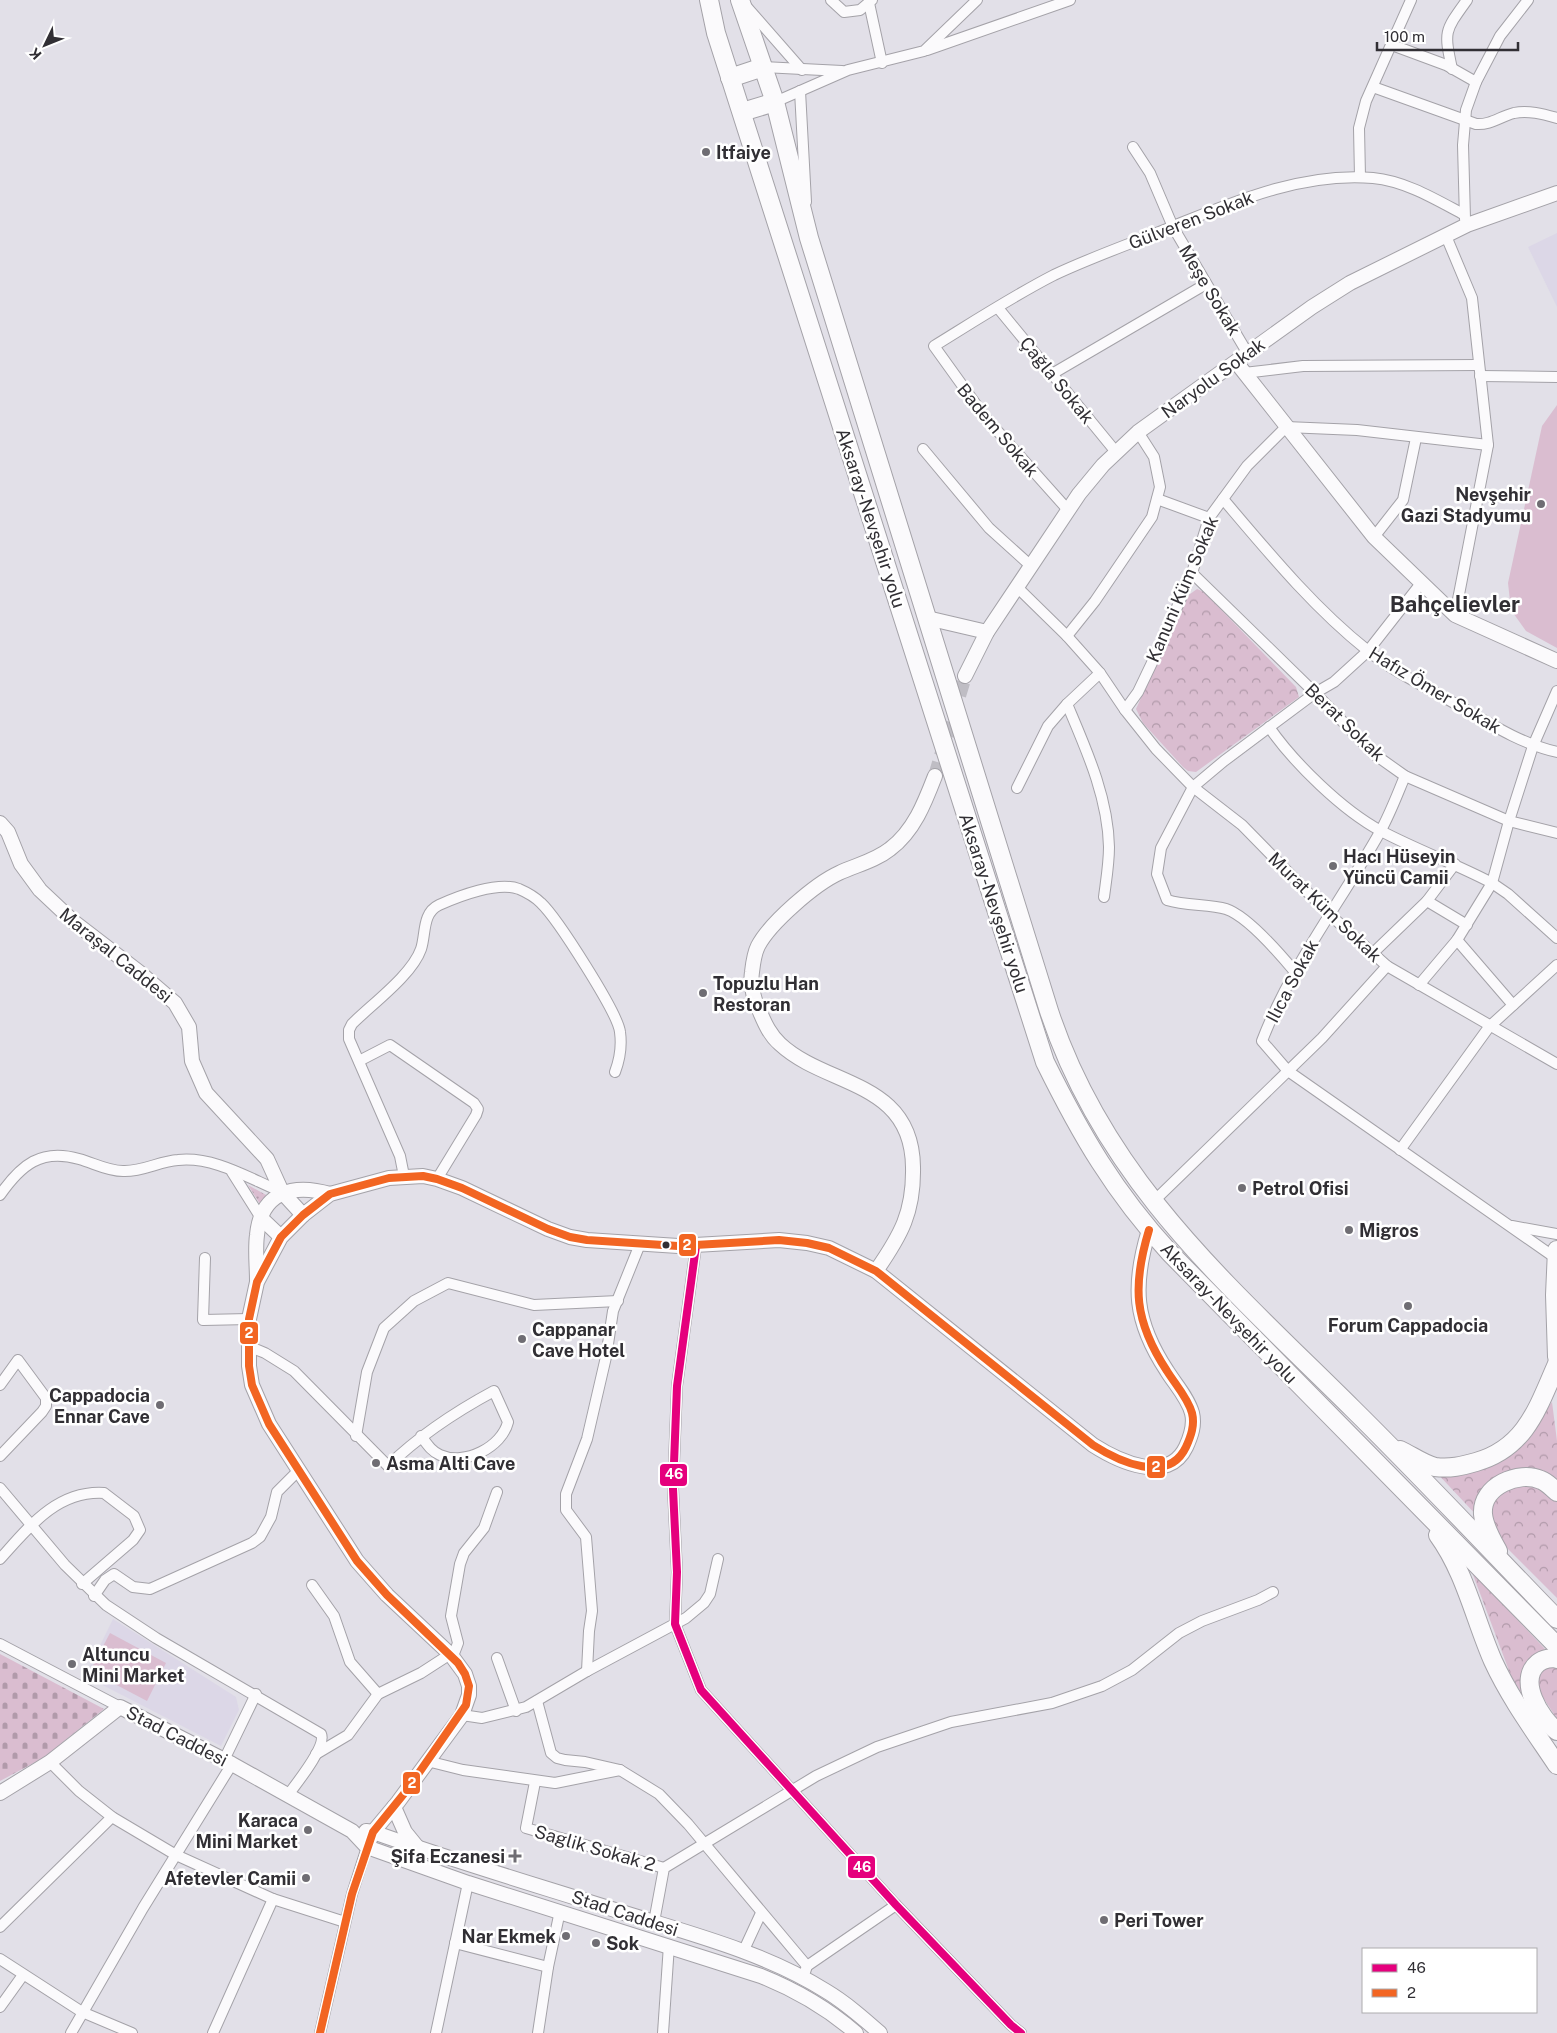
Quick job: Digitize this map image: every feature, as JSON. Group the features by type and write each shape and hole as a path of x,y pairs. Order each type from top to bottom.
{"highway":[{"name":"Aksaray-Nevşehir yolu","path":"709,0 716,33 730,78 1045,1062 1075,1123 1099,1164 1149,1230 1557,1646"},
{"name":"Aksaray-Nevşehir yolu","path":"741,0 775,102 809,238 1059,1041 1086,1101 1104,1132 1153,1202 1205,1262 1387,1443 1557,1619"},
{"path":"730,78 763,68"},
{"path":"742,112 775,102"},
{"path":"1557,1256 1557,1357"},
{"path":"1387,1443 1433,1466 1456,1468 1491,1458 1514,1444 1536,1414 1557,1364"},
{"path":"1506,1567 1487,1530 1483,1513 1491,1491 1511,1478 1541,1479 1557,1492"},
{"path":"1412,1498 1453,1559 1494,1663 1513,1698 1557,1765"},
{"path":"1557,1659 1540,1662 1532,1670 1530,1680 1531,1691 1539,1711 1557,1731"}],"street":[{"path":"741,0 802,70"},
{"path":"831,0 844,12 860,10 871,2 882,63"},
{"path":"924,51 976,0"},
{"path":"763,68 848,70 882,63 1008,24 1070,0"},
{"path":"1360,177 1359,128 1366,102 1411,0"},
{"path":"1452,69 1445,38 1451,22 1467,0"},
{"path":"1465,220 1464,121 1476,82 1500,36 1528,0"},
{"path":"1392,45 1452,69 1476,82"},
{"path":"775,102 848,70"},
{"path":"1373,87 1464,121 1487,124 1524,111 1557,118"},
{"path":"800,91 809,238"},
{"name":"Meşe Sokak","path":"1133,147 1150,173 1172,227 1206,284 1243,363"},
{"name":"Gülveren Sokak","path":"934,346 1075,266 1258,194 1324,180 1360,177 1388,181 1411,188 1465,220"},
{"name":"Naryolu Sokak","path":"965,676 987,632 1068,510 1091,478 1138,432 1243,363 1331,294 1378,267 1446,236 1465,220 1557,193"},
{"path":"1446,236 1472,298 1488,444 1455,615"},
{"path":"1052,374 1206,284"},
{"name":"Çağla Sokak","path":"998,308 1116,452"},
{"name":"Badem Sokak","path":"934,346 990,423 1068,510"},
{"path":"1243,363 1302,366 1478,365"},
{"path":"1243,363 1286,427 1374,537 1455,615 1557,662"},
{"path":"1480,376 1557,377"},
{"path":"1286,427 1357,430 1416,438 1488,444"},
{"name":"Kanuni Küm Sokak","path":"1124,710 1138,692 1192,573 1209,518 1247,466 1286,427"},
{"path":"1067,636 1095,601 1152,517 1160,487 1154,457 1138,432"},
{"path":"1374,537 1403,500 1416,438"},
{"path":"923,449 989,528 1031,566"},
{"path":"1157,499 1209,518"},
{"name":"Hafız Ömer Sokak","path":"1223,499 1269,553 1324,612 1368,651 1401,673 1533,746 1557,752"},
{"name":"Berat Sokak","path":"1192,573 1315,693 1374,754 1405,776 1509,821 1557,832"},
{"path":"1295,972 1255,929 1226,909 1185,905 1167,900 1157,874 1161,848 1193,787 1268,727 1315,693 1334,682 1368,651 1422,582"},
{"name":"Murat Küm Sokak","path":"1017,586 1067,636 1100,673 1124,710 1156,749 1193,787 1242,826 1329,914 1372,954 1387,966 1557,1064"},
{"path":"927,618 987,632"},
{"path":"1017,788 1048,726 1067,704 1100,673"},
{"path":"1419,985 1457,940 1492,883 1533,746 1557,691"},
{"path":"1067,704 1089,756 1106,815 1109,848 1104,897"},
{"path":"1268,727 1308,773 1360,817 1381,831 1456,864 1492,883 1508,894 1557,938"},
{"path":"876,1271 901,1233 912,1202 913,1162 911,1144 904,1126 892,1109 878,1097 808,1062 780,1045 765,1025 757,1006 752,991 752,968 758,948 765,936 815,888 840,872 880,856 902,838 920,813 935,776"},
{"name":"Ilıca Sokak","path":"1288,1071 1262,1041 1271,1017 1329,914 1381,831 1405,776"},
{"name":"Maraşal Caddesi","path":"0,823 8,832 26,872 40,890 74,922 175,1002 189,1027 192,1061 206,1093 267,1159 282,1192 303,1215"},
{"path":"1372,954 1427,901 1456,864"},
{"path":"404,1176 400,1156 349,1039 349,1030 352,1024 409,969 421,950 427,916 437,906 488,888 518,889 541,903 567,935 606,1001 620,1030 621,1056 615,1072"},
{"path":"1427,901 1467,925"},
{"path":"1457,940 1513,1005"},
{"path":"1400,1150 1489,1026 1557,965"},
{"path":"1153,1202 1322,1038 1387,966"},
{"path":"359,1061 390,1046 474,1103 478,1109 476,1115 440,1170 437,1178"},
{"path":"1288,1071 1509,1225 1557,1256"},
{"path":"0,1194 15,1175 26,1165 34,1160 55,1156 78,1159 116,1171 136,1170 176,1160 193,1159 219,1164 232,1172 282,1192 307,1188 330,1194"},
{"path":"232,1172 260,1218 281,1237"},
{"path":"257,1282 281,1237 303,1215 330,1194 368,1183 404,1176 437,1178 570,1237 640,1244 696,1246 769,1240 807,1242 845,1254 876,1271 1093,1445 1124,1462 1153,1468 1164,1466 1177,1459 1184,1451 1190,1438 1193,1424 1192,1413 1155,1353 1141,1312 1138,1272 1149,1230"},
{"path":"282,1192 269,1204 260,1218 256,1235 257,1282 249,1318 248,1346 252,1385 258,1401 299,1470 366,1572 451,1655 465,1674 469,1686 469,1695 462,1715 394,1807 373,1832 358,1870 320,2033"},
{"path":"1509,1225 1557,1234"},
{"path":"587,1670 592,1611 590,1567 586,1537 566,1510 566,1494 587,1439 606,1357 613,1311 640,1244"},
{"path":"696,1246 677,1386 673,1489 677,1572 675,1624 701,1690 1008,2029 1021,2033"},
{"path":"205,1258 203,1320 249,1318"},
{"path":"356,1436 368,1372 384,1328 414,1301 448,1283 534,1305 618,1301"},
{"path":"248,1346 265,1353 294,1372 388,1466 421,1436 456,1412 494,1391 508,1422 502,1436 476,1455 443,1456 429,1448 421,1436"},
{"path":"0,1384 18,1360 42,1390 46,1398 46,1406 0,1456"},
{"path":"94,1596 105,1580 114,1574 134,1587 150,1589 252,1543 266,1529 277,1492 299,1470"},
{"path":"0,1488 31,1526 94,1596 156,1638 256,1694 321,1734 323,1741 316,1754 288,1795"},
{"path":"0,1559 31,1526 50,1509 68,1498 98,1492 108,1495 134,1516 140,1530 138,1535 82,1584"},
{"path":"316,1754 348,1735 378,1694 451,1655 458,1643 451,1616 460,1564 464,1553 484,1528 497,1492"},
{"path":"462,1715 482,1718 516,1711 537,1701 587,1670 675,1624 704,1603 712,1586 718,1559"},
{"path":"312,1584 334,1616 350,1662 378,1694"},
{"path":"654,1922 664,1868 792,1790 869,1751 933,1727 974,1716 1052,1702 1102,1686 1132,1670 1179,1633 1202,1621 1258,1600 1273,1592"},
{"name":"Stad Caddesi","path":"0,1644 288,1795 352,1831 367,1847 468,1883 670,1945 761,1976 796,1991 819,2004 856,2033"},
{"path":"497,1658 516,1711"},
{"path":"71,2033 176,1855 228,1762 256,1694"},
{"path":"537,1701 546,1743 551,1753 557,1758 608,1766 620,1770 659,1794 704,1844 761,1913 805,1972"},
{"path":"0,1793 50,1762 120,1707"},
{"path":"427,1761 555,1784 620,1770"},
{"path":"50,1762 79,1792 112,1817 176,1855 273,1899 345,1922"},
{"name":"Saglik Sokak 2","path":"536,1782 526,1828 664,1868"},
{"path":"394,1807 405,1832 419,1848"},
{"path":"0,1927 112,1817"},
{"name":"Stad Caddesi","path":"352,1831 373,1832 805,1972 880,2033"},
{"path":"436,2033 468,1883"},
{"path":"213,2033 273,1899"},
{"path":"796,1991 805,1972 896,1905"},
{"path":"538,2033 548,1967 560,1911"},
{"path":"743,1952 761,1913"},
{"path":"455,1943 548,1967"},
{"path":"663,2033 670,1945"},
{"path":"0,1959 82,2012 132,2033"},
{"path":"0,2006 24,1975"}],"shaded area":[{"path":"1557,233 1557,307 1528,247"},
{"path":"113,1619 236,1697 239,1710 221,1746 85,1676"}],"green space":[{"name":"Nevşehir Gazi Stadyumu","path":"1557,405 1557,648 1526,631 1511,610 1508,583 1542,426"},
{"path":"1197,589 1204,592 1296,687 1299,697 1196,772 1188,771 1183,767 1143,723 1136,709 1186,597"},
{"path":"248,1185 268,1196 260,1204"},
{"path":"1552,1402 1557,1441 1557,1479 1533,1471 1507,1472 1480,1519 1434,1470 1524,1438"},
{"path":"1512,1483 1538,1485 1557,1500 1557,1598 1496,1537 1492,1516 1493,1503"},
{"path":"1472,1572 1545,1649 1533,1655 1523,1676 1534,1713 1511,1676"},
{"path":"110,1633 166,1663 147,1701 90,1671"},
{"path":"0,1654 104,1709 43,1758 0,1781"},
{"path":"1548,1665 1557,1668 1557,1719 1537,1688 1537,1672"}],"tunnel":[{"path":"935,776 965,676"}],"transit line":[{"name":"2","path":"320,2033 352,1894 373,1832 407,1790 466,1705 469,1686 465,1674 458,1663 387,1595 357,1561 269,1424 252,1385 249,1366 249,1319 257,1282 281,1237 303,1215 330,1194 389,1178 423,1176 462,1188 548,1229 570,1237 587,1240 678,1246 779,1240 829,1248 876,1271 1093,1445 1129,1463 1155,1467 1167,1465 1178,1458 1188,1443 1193,1422 1188,1402 1156,1353 1142,1319 1139,1303 1140,1269 1149,1230"},
{"name":"46","path":"696,1246 677,1386 673,1489 677,1572 675,1624 701,1690 896,1905 1011,2025 1021,2033"}],"place":[{"name":"Itfaiye","path":"706,152"},
{"name":"Nevşehir Gazi Stadyumu","path":"1541,504"},
{"name":"Hacı Hüseyin Yüncü Camii","path":"1333,866"},
{"name":"Topuzlu Han Restoran","path":"703,993"},
{"name":"Petrol Ofisi","path":"1242,1188"},
{"name":"Migros","path":"1349,1230"},
{"name":"Forum Cappadocia","path":"1408,1306"},
{"name":"Cappanar Cave Hotel","path":"522,1339"},
{"name":"Cappadocia Ennar Cave","path":"160,1405"},
{"name":"Asma Alti Cave","path":"376,1463"},
{"name":"Altuncu Mini Market","path":"72,1664"},
{"name":"Karaca Mini Market","path":"308,1830"},
{"name":"Şifa Eczanesi","path":"515,1856"},
{"name":"Afetevler Camii","path":"306,1878"},
{"name":"Peri Tower","path":"1104,1920"},
{"name":"Nar Ekmek","path":"566,1936"},
{"name":"Sok","path":"596,1943"}],"district":[{"name":"Bahçelievler","path":"1455,604"}]}
